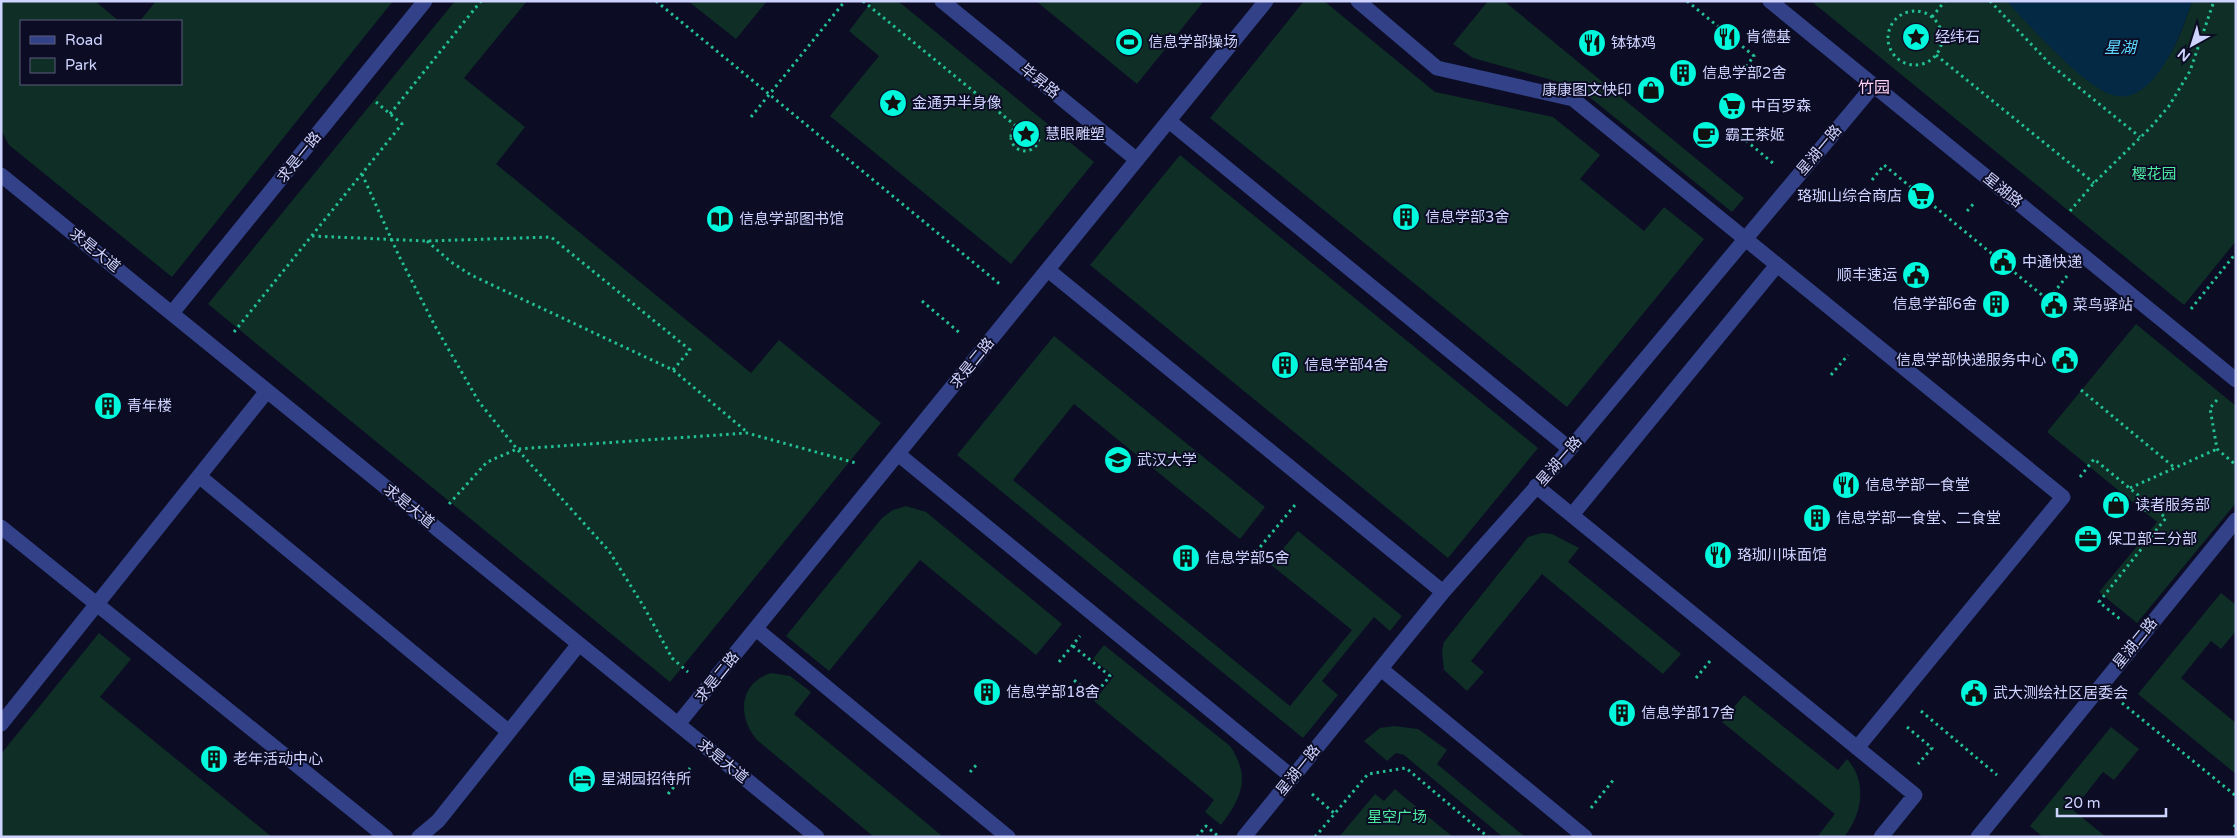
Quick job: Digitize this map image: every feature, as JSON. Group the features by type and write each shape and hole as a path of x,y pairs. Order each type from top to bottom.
{"street":[{"name":"求是一路","path":"172,313 425,1"},
{"name":"毕昇路","path":"942,1 1137,160"},
{"name":"求是二路","path":"678,724 1266,1"},
{"path":"1358,1 1437,68 1573,99 2064,497 1858,748"},
{"name":"星湖路","path":"1770,1 2236,380"},
{"name":"星湖一路","path":"1244,837 1443,592 1570,449 1874,85"},
{"path":"1169,120 1570,449"},
{"name":"求是大道","path":"1,175 817,837"},
{"path":"1572,515 1777,265"},
{"path":"1048,270 1443,592"},
{"path":"1,724 6,708 97,604 267,391"},
{"path":"898,454 1292,777"},
{"path":"200,476 509,732"},
{"path":"1536,486 1915,795 1881,837"},
{"name":"星湖二路","path":"1978,837 2236,520"},
{"path":"1,527 386,837"},
{"path":"756,629 1008,837"},
{"path":"419,837 438,821 579,644"},
{"path":"1381,668 1580,832"}],"path":[{"path":"390,114 481,1"},
{"path":"656,1 1021,302"},
{"path":"751,117 845,1"},
{"path":"863,1 1016,126"},
{"path":"1687,1 1754,56 1745,68"},
{"path":"1932,17 1945,1"},
{"path":"1990,1 2051,65 2140,137"},
{"path":"2054,231 2094,183 2169,106 2190,71 2214,1"},
{"path":"1917,12 1932,17 1941,31 1942,40 1936,55 1930,61 1913,65 1897,58 1889,44 1890,28 1901,15 1917,12"},
{"path":"1936,55 2094,183"},
{"path":"230,336 402,124 356,86"},
{"path":"1020,123 1029,124 1036,128 1039,136 1034,148 1029,151 1019,150 1012,144 1011,134 1016,126 1020,123"},
{"path":"1730,128 1772,162"},
{"path":"1872,180 1884,165 2048,300 2072,271"},
{"path":"362,174 392,240 435,326 479,402 517,449 609,552 644,607 672,658 689,672"},
{"path":"312,236 427,241 551,237 690,350 673,370"},
{"path":"427,241 451,262 471,275 673,370 747,433"},
{"path":"2189,312 2236,253"},
{"path":"922,301 964,336"},
{"path":"2081,390 2175,468"},
{"path":"2210,408 2217,449 2236,465"},
{"path":"454,498 487,462 517,449 747,433 860,464"},
{"path":"2130,488 2217,449"},
{"path":"2094,459 2166,518 2099,602"},
{"path":"2144,512 2150,504"},
{"path":"1256,552 1286,516"},
{"path":"1073,646 1110,676 1093,696 1074,680"},
{"path":"2100,686 2236,796"},
{"path":"1901,695 1975,757"},
{"path":"1888,711 1932,748 1902,784"},
{"path":"668,794 707,748"},
{"path":"1315,837 1368,774 1406,768 1488,837"},
{"path":"1580,832 1614,779"},
{"path":"1197,837 1206,826 1218,837"}],"green space":[{"path":"1,1 95,1 118,20 20,20 20,85 182,85 182,20 141,20 156,1 393,1 172,277 9,145 1,130"},
{"path":"455,1 527,1 464,78 525,127 496,164 751,373 779,340 881,423 670,682 208,304"},
{"path":"688,1 767,1 736,39"},
{"path":"872,1 898,1 1094,162 1011,264 830,116 879,56 849,31"},
{"name":"信息学部操场","path":"1036,1 1204,1 1137,84"},
{"path":"1304,1 1324,1 1435,92 1553,117 1600,155 1580,179 1644,231 1664,207 1704,239 1567,407 1210,118"},
{"path":"1488,1 1504,1 1744,198 1732,212 1577,87 1473,58 1453,44"},
{"name":"樱花园","path":"1811,1 2007,1 2069,64 2155,76 2168,59 2192,1 2236,1 2236,241 2184,305"},
{"path":"1180,155 1538,448 1448,558 1090,265"},
{"path":"2136,324 2236,406 2236,503 2137,623 2099,592 2157,522 2047,432"},
{"path":"1054,336 1265,507 1240,539 1074,404 1013,480 1290,706 1352,630 1270,564 1298,531 1402,616 1390,631 1374,617 1322,681 1338,695 1303,738 957,455"},
{"path":"906,506 926,512 1062,624 1036,655 920,560 829,671 786,636 882,518 893,510"},
{"path":"1542,533 1552,534 1579,548 1568,562 1681,654 1663,674 1542,574 1471,661 1484,672 1467,691 1444,670 1442,651 1444,642 1528,537"},
{"path":"2221,593 2236,605 2236,631 2221,649 2211,641 2181,678 2236,723 2236,774 2138,694"},
{"path":"99,633 131,659 100,697 272,837 1,837 1,754"},
{"path":"1104,645 1230,746 1237,757 1240,767 1241,787 1239,796 1221,825 1205,812 1214,800 1094,701 1114,676 1093,659"},
{"path":"771,673 790,676 811,692 794,714 941,835 940,837 874,837 757,740 746,721 744,702 752,684"},
{"path":"1744,695 1838,770 1847,759 1854,768 1860,788 1860,798 1855,819 1844,837 1817,837 1835,814 1722,722"},
{"path":"1394,726 1418,729 1447,750 1437,764 1525,837 1503,837 1404,755 1396,753 1387,761 1364,741 1380,728"},
{"path":"2111,727 2139,749 2114,780 2103,772 2073,810 2106,837 2043,837 2030,826"},
{"name":"星空广场","path":"1395,789 1453,837 1339,837 1375,794 1384,801"}],"water":[{"name":"星湖","path":"2007,1 2192,1 2182,30 2165,64 2154,79 2141,90 2127,96 2112,95 2087,80 2057,54"}],"place":[{"name":"肯德基","path":"1727,37"},
{"name":"经纬石","path":"1916,37"},
{"name":"信息学部操场","path":"1129,42"},
{"name":"钵钵鸡","path":"1592,43"},
{"name":"信息学部2舍","path":"1683,73"},
{"name":"康康图文快印","path":"1651,90"},
{"name":"金通尹半身像","path":"893,103"},
{"name":"中百罗森","path":"1732,106"},
{"name":"慧眼雕塑","path":"1026,134"},
{"name":"霸王茶姬","path":"1706,135"},
{"name":"珞珈山综合商店","path":"1921,196"},
{"name":"信息学部3舍","path":"1406,217"},
{"name":"信息学部图书馆","path":"720,219"},
{"name":"中通快递","path":"2003,262"},
{"name":"顺丰速运","path":"1916,275"},
{"name":"信息学部6舍","path":"1996,304"},
{"name":"菜鸟驿站","path":"2054,305"},
{"name":"信息学部快递服务中心","path":"2065,360"},
{"name":"信息学部4舍","path":"1285,365"},
{"name":"青年楼","path":"108,406"},
{"name":"武汉大学","path":"1118,460"},
{"name":"信息学部一食堂","path":"1846,485"},
{"name":"读者服务部","path":"2116,505"},
{"name":"信息学部一食堂、二食堂","path":"1817,518"},
{"name":"保卫部三分部","path":"2088,539"},
{"name":"珞珈川味面馆","path":"1718,555"},
{"name":"信息学部5舍","path":"1186,558"},
{"name":"信息学部18舍","path":"987,692"},
{"name":"武大测绘社区居委会","path":"1974,693"},
{"name":"信息学部17舍","path":"1622,713"},
{"name":"老年活动中心","path":"214,759"},
{"name":"星湖园招待所","path":"582,779"}],"district":[{"name":"竹园","path":"1874,87"}]}
